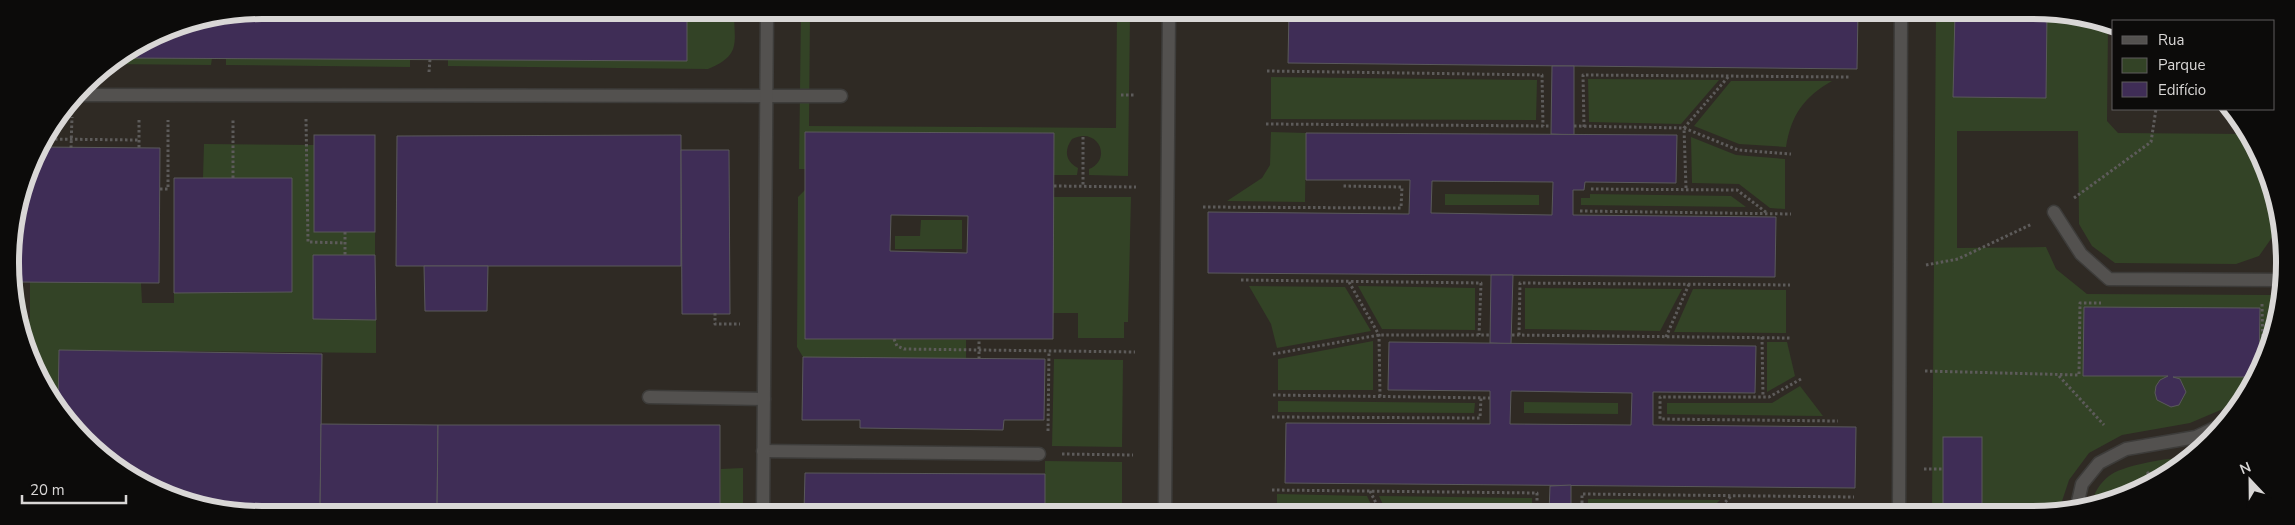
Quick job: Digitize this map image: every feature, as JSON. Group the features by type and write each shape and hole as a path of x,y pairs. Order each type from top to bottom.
{"lane":[{"path":"763,506 767,19"},
{"path":"1164,506 1169,19"},
{"path":"1900,506 1901,19"},
{"path":"85,95 841,96"},
{"path":"2054,212 2081,254 2109,279 2276,280"},
{"path":"649,397 764,399"},
{"path":"2078,502 2082,484 2099,464 2126,449 2197,442"},
{"path":"763,451 1044,454"}],"path":[{"path":"429,73 430,59"},
{"path":"1266,71 1542,75 1543,126"},
{"path":"1584,127 1583,75 1851,77"},
{"path":"1686,188 1684,128 1729,76"},
{"path":"1122,95 1136,95"},
{"path":"1926,265 1958,259 2054,212 2151,142 2156,110"},
{"path":"71,148 72,116"},
{"path":"138,117 139,148"},
{"path":"160,189 168,189 168,117"},
{"path":"233,118 233,178"},
{"path":"306,118 308,242 345,243"},
{"path":"1266,124 1551,126"},
{"path":"1574,126 1684,128 1738,150 1791,154"},
{"path":"1083,137 1083,186"},
{"path":"52,139 139,140"},
{"path":"1054,186 1136,187"},
{"path":"1203,207 1401,208 1402,187 1342,186"},
{"path":"1591,189 1686,188 1737,190 1767,213"},
{"path":"1580,211 1791,214"},
{"path":"345,232 346,255"},
{"path":"1241,280 1481,283 1480,335"},
{"path":"1349,282 1379,335 1380,397"},
{"path":"1519,335 1520,283 1790,285"},
{"path":"1666,337 1689,284"},
{"path":"1925,372 2078,375 2080,303 2106,303"},
{"path":"2254,304 2263,304 2263,341"},
{"path":"715,313 716,324 740,324"},
{"path":"1273,354 1379,335 1490,335"},
{"path":"1512,335 1791,338"},
{"path":"1762,338 1762,397"},
{"path":"894,339 897,346 904,349 1135,352"},
{"path":"979,339 979,359"},
{"path":"1048,351 1044,454 1134,455"},
{"path":"2059,375 2104,425"},
{"path":"1802,379 1769,397 1660,397 1660,419 1838,421"},
{"path":"1273,395 1490,398"},
{"path":"1272,417 1480,418 1481,398"},
{"path":"1924,469 1942,469"},
{"path":"2147,472 2150,476"},
{"path":"1272,490 1537,493 1537,506"},
{"path":"1370,491 1378,506"},
{"path":"1582,506 1582,494 1854,497"},
{"path":"1722,506 1732,495"}],"shaded area":[{"path":"247,19 2048,19 2080,23 2112,32 2112,110 2223,110 2235,127 2258,169 2272,215 2276,247 2276,278 2272,310 2258,356 2244,384 2226,411 2193,446 2154,474 2126,488 2080,502 2048,506 247,506 215,502 169,488 141,474 102,446 69,411 51,384 37,356 27,326 19,278 19,247 23,215 37,169 60,127 90,90 127,60 169,37 199,27"}],"green space":[{"path":"687,19 734,19 735,40 731,53 719,64 708,69 448,66 448,60 687,60"},
{"path":"801,19 810,19 809,126 1116,128 1117,19 1130,19 1128,176 1089,175 1089,169 1096,164 1101,152 1095,140 1081,136 1072,139 1067,151 1068,159 1078,168 1077,175 1054,175 1054,133 806,132 805,169 799,169"},
{"path":"1936,19 1955,19 1954,97 2046,98 2047,19 2080,23 2108,31 2107,121 2118,133 2239,134 2258,169 2268,199 2272,215 2273,236 2259,256 2236,264 2115,263 2092,246 2079,224 2078,131 1957,131 1957,248 2046,247 2056,269 2087,294 2271,295 2271,314 2258,356 2235,398 2231,404 2223,409 2190,423 2122,435 2089,453 2069,480 2061,504 1932,506"},
{"path":"130,58 212,58 211,65 121,64"},
{"path":"226,58 410,59 410,67 226,65"},
{"path":"1271,77 1537,80 1536,120 1271,119"},
{"path":"1588,79 1719,80 1681,124 1589,122"},
{"path":"1731,81 1832,81 1806,100 1800,108 1791,125 1786,147 1739,144 1694,126"},
{"path":"1271,132 1306,133 1305,202 1227,201 1262,178 1270,165"},
{"path":"1691,137 1736,155 1785,159 1785,209 1770,208 1739,184 1692,183"},
{"path":"204,144 314,145 375,232 375,255 313,255 313,319 376,320 376,353 59,350 58,395 37,356 25,319 30,319 30,282 141,283 142,303 174,303 174,293 292,292 292,178 203,178"},
{"path":"805,190 805,339 966,340 966,359 803,357 797,347 798,197"},
{"path":"1445,194 1539,195 1539,205 1445,205"},
{"path":"1590,194 1731,196 1746,207 1581,205 1581,198 1590,198"},
{"path":"1053,197 1131,197 1128,322 1124,322 1124,338 1078,338 1078,313 1053,313"},
{"path":"921,220 962,220 962,249 895,249 895,236 920,236"},
{"path":"1249,286 1345,287 1371,331 1277,348 1271,324"},
{"path":"1358,286 1475,288 1475,330 1382,329"},
{"path":"1525,288 1682,289 1660,331 1525,329"},
{"path":"1693,289 1786,290 1786,333 1674,332"},
{"path":"1373,341 1373,390 1278,390 1278,359"},
{"path":"1767,342 1787,342 1795,376 1767,392"},
{"path":"1054,359 1123,360 1122,447 1052,446"},
{"path":"1800,386 1823,416 1667,414 1667,403 1772,403"},
{"path":"1278,401 1475,403 1474,413 1278,412"},
{"path":"1524,402 1618,403 1618,414 1524,413"},
{"path":"2177,459 2154,474 2126,488 2093,499 2105,479 2115,472 2124,468"},
{"path":"1045,461 1122,462 1122,506 1045,506"},
{"path":"743,468 743,506 720,506 721,469"},
{"path":"1277,494 1367,496 1372,506 1277,506"},
{"path":"1379,496 1532,498 1532,506 1384,506"},
{"path":"1588,499 1720,500 1714,506 1588,506"}],"building":[{"path":"247,19 687,19 687,61 130,58 169,37 215,23"},
{"path":"1289,19 1858,19 1857,69 1288,63"},
{"path":"1955,19 2047,19 2046,98 1953,97"},
{"path":"1552,66 1574,66 1574,135 1551,134"},
{"path":"805,132 1054,133 1053,339 805,339","holes":["891,215 968,216 967,253 890,251"]},
{"path":"1306,133 1677,135 1676,183 1585,182 1584,190 1573,190 1573,215 1776,217 1775,277 1208,273 1208,212 1409,214 1410,180 1306,180","holes":["1432,181 1553,182 1552,215 1431,213"]},
{"path":"314,135 375,135 375,232 314,232"},
{"path":"681,135 681,266 396,266 397,136"},
{"path":"48,147 160,148 159,283 20,282 19,247 23,215 37,169"},
{"path":"681,150 729,150 730,314 682,314"},
{"path":"174,178 292,178 292,292 174,293"},
{"path":"313,255 375,255 376,320 313,319"},
{"path":"424,266 488,266 487,311 425,311"},
{"path":"1491,275 1513,275 1511,344 1490,343"},
{"path":"2084,307 2260,308 2259,352 2248,377 2173,377 2180,379 2186,392 2179,405 2171,407 2157,400 2156,386 2160,380 2168,376 2083,376"},
{"path":"1389,342 1756,346 1755,393 1653,392 1653,425 1856,427 1855,488 1285,483 1286,423 1490,424 1490,391 1388,390","holes":["1511,391 1632,393 1631,425 1510,424"]},
{"path":"59,350 322,354 320,506 247,506 215,502 169,488 141,474 102,446 79,423 58,395"},
{"path":"803,357 1045,359 1044,420 1004,420 1003,430 860,428 860,420 802,420"},
{"path":"321,424 438,425 437,506 320,506"},
{"path":"438,425 720,425 720,506 437,506"},
{"path":"1943,437 1982,437 1982,506 1943,506"},
{"path":"805,473 1045,474 1045,506 804,506"},
{"path":"1571,485 1571,506 1549,506 1550,486"}]}
